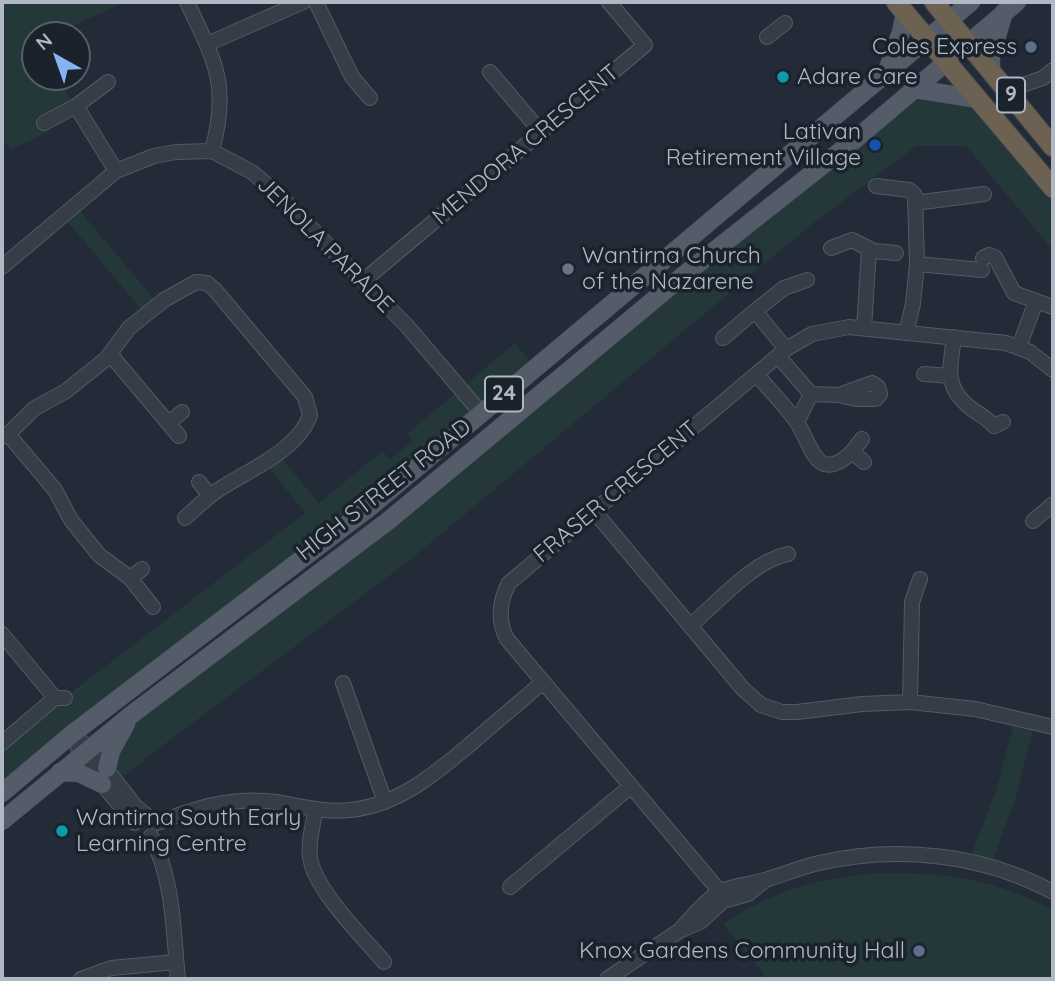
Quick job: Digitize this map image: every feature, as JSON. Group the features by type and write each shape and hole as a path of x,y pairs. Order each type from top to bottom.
{"highway":[{"name":"9","path":"934,2 1053,145"},
{"name":"9","path":"900,7 1053,188"}],"main road":[{"name":"HIGH STREET ROAD","path":"2,793 72,734 370,507 971,2"},
{"path":"886,75 901,32 900,7"},
{"name":"HIGH STREET ROAD","path":"2,821 131,715 388,521 685,274 857,138 1010,7"},
{"path":"991,69 991,56 1010,7"},
{"path":"915,89 978,99"},
{"path":"660,264 676,265 685,274"},
{"path":"266,587 272,594 288,596"},
{"path":"60,772 105,776 111,751 131,715"}],"street":[{"path":"187,2 218,75 221,115 212,151"},
{"path":"207,44 303,2"},
{"path":"316,2 352,77 370,97"},
{"name":"MENDORA CRESCENT","path":"363,281 645,45 609,2"},
{"path":"767,37 785,23"},
{"path":"490,72 541,132"},
{"path":"1008,90 1052,74"},
{"path":"44,123 76,106 108,82"},
{"path":"76,106 116,171"},
{"name":"JENOLA PARADE","path":"2,267 116,171 154,156 212,151 252,172 266,183 416,336 481,414"},
{"path":"876,187 912,191 915,203 917,264 913,304 906,332"},
{"path":"915,203 984,194"},
{"path":"831,248 852,240 869,249 896,253"},
{"path":"864,328 869,249"},
{"path":"917,264 982,264 989,255 994,256 1014,293 1053,307"},
{"path":"723,338 784,288 807,280"},
{"path":"153,607 130,578 99,555 71,520 55,490 5,436 35,408 66,391 110,354 120,338 145,314 181,289 203,282 215,290 305,397 310,415 302,431 263,464 210,496 185,518"},
{"path":"1019,347 1036,301"},
{"path":"755,312 811,394"},
{"name":"FRASER CRESCENT","path":"721,897 512,646 503,631 500,611 504,593 516,575 803,337 849,327 954,337 1019,347 1038,357 1053,370"},
{"path":"954,337 950,376 953,389 967,406 995,427 1003,422"},
{"path":"110,354 180,436"},
{"path":"756,374 797,422 809,449 820,461 831,464 844,460 862,439"},
{"path":"924,374 950,376"},
{"path":"811,394 839,395"},
{"path":"797,422 811,394"},
{"path":"169,423 182,412"},
{"path":"852,452 864,462"},
{"path":"199,482 210,496"},
{"path":"1032,521 1053,503"},
{"path":"594,511 749,695 767,708 789,713 862,704 910,702 985,711 1053,727"},
{"path":"691,625 760,566 777,556 789,554"},
{"path":"130,578 142,569"},
{"path":"910,702 912,602 920,579"},
{"path":"2,635 60,698 2,743"},
{"path":"147,824 186,811 231,802 260,801 316,809 350,810 385,802 408,792 429,778 543,682"},
{"path":"344,683 385,802"},
{"path":"72,734 147,824 164,864 170,890 178,979"},
{"path":"510,887 630,787"},
{"path":"316,809 309,847 312,869 323,890 384,962"},
{"path":"607,979 679,932 721,897 804,867 850,857 921,855 991,866 1053,892"},
{"path":"81,979 111,968 176,962"}],"green space":[{"path":"2,2 125,2 83,21 21,21 21,91 65,91 76,106 44,123 49,132 11,149 2,139"},
{"path":"915,89 978,99 1053,188 1053,250 966,146 916,146 806,229 410,560 127,774 113,776 120,733 388,521"},
{"path":"75,205 158,304 145,314 62,215"},
{"path":"515,343 535,368 2,793 2,750 72,692 305,513 265,463 277,453 319,503 382,451 390,459 412,441 407,434"},
{"path":"1015,718 1035,723 1015,799 991,866 969,861 997,788"},
{"path":"879,873 948,876 990,884 1032,899 1053,910 1053,979 757,979 764,974 723,924 760,902 797,888 836,878"}],"place":[{"name":"Coles Express","path":"1031,47"},
{"name":"Adare Care","path":"783,77"},
{"name":"Lativan Retirement Village","path":"875,145"},
{"name":"Wantirna Church of the Nazarene","path":"568,269"},
{"name":"Wantirna South Early Learning Centre","path":"62,831"},
{"name":"Knox Gardens Community Hall","path":"919,951"}]}
